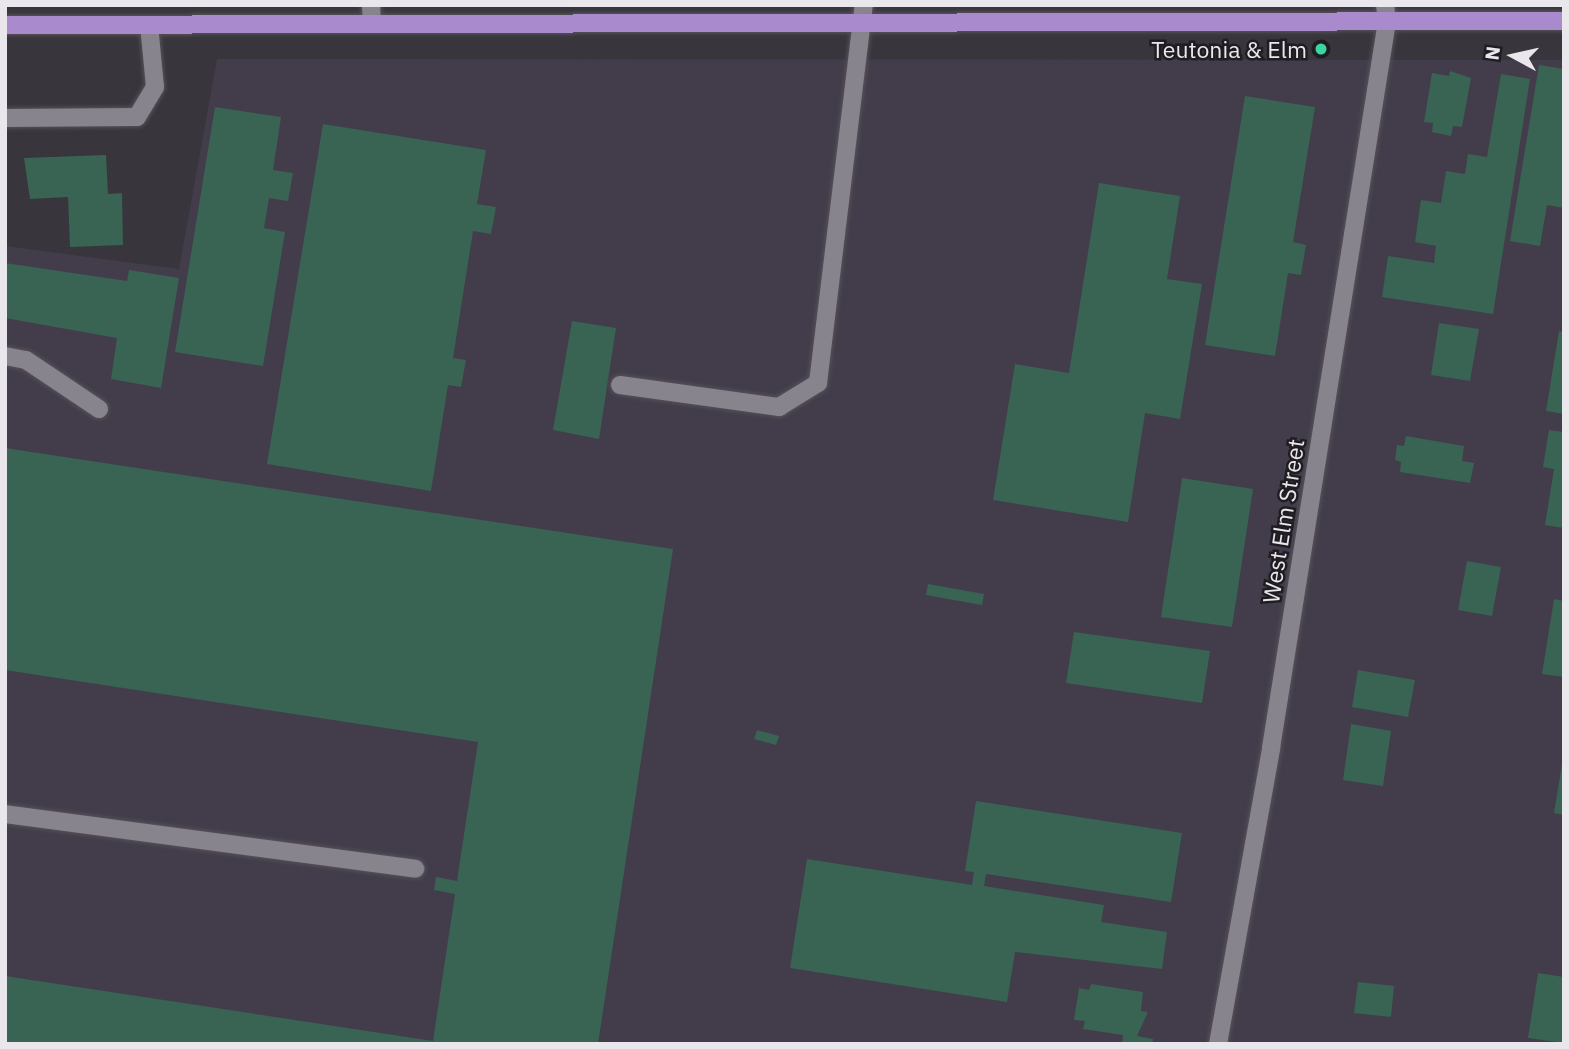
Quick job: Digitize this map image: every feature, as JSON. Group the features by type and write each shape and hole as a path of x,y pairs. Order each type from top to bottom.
{"main road":[{"path":"5,25 372,24 864,14 1386,13 1564,21"}],"street":[{"path":"372,5 372,24"},
{"name":"West Elm Street","path":"1218,1044 1271,748 1386,13"},
{"path":"620,385 779,407 818,383 864,14"},
{"path":"5,118 137,117 155,88 149,25"},
{"path":"5,356 26,360 99,409"},
{"path":"5,814 415,869"}],"shaded area":[{"path":"217,59 1564,60 1564,1044 5,1044 5,246 179,269"}],"building":[{"path":"1539,65 1564,69 1564,208 1547,205 1540,246 1510,241"},
{"path":"1450,71 1471,78 1462,127 1453,126 1451,136 1432,132 1433,123 1424,122 1432,73 1449,76"},
{"path":"1501,74 1530,79 1493,314 1382,297 1388,256 1434,263 1436,246 1415,242 1421,200 1441,203 1446,171 1465,174 1468,154 1487,157"},
{"path":"1245,96 1315,107 1293,242 1306,245 1301,275 1288,273 1275,356 1205,345"},
{"path":"215,107 281,117 273,170 293,173 288,201 269,198 264,228 285,232 263,366 175,352"},
{"path":"323,124 486,150 477,204 496,207 491,234 473,231 453,358 466,360 461,387 448,385 431,491 267,464"},
{"path":"106,155 108,194 122,193 123,245 70,247 68,197 30,199 24,158"},
{"path":"1099,183 1180,196 1167,279 1202,284 1180,419 1145,413 1128,522 993,500 1015,364 1069,373"},
{"path":"5,263 127,281 129,270 179,278 161,388 111,379 117,338 5,318"},
{"path":"572,321 616,328 599,439 553,430"},
{"path":"1439,323 1479,329 1470,381 1431,375"},
{"path":"1559,331 1564,332 1564,414 1546,411"},
{"path":"1549,430 1564,432 1564,528 1545,525 1554,469 1543,467"},
{"path":"1406,436 1464,446 1462,461 1474,463 1470,483 1400,472 1401,462 1395,460 1397,445 1404,446"},
{"path":"5,448 673,549 598,1044 5,1044 5,976 433,1041 455,894 434,890 436,877 457,881 478,742 5,670"},
{"path":"1182,478 1253,489 1232,627 1161,617"},
{"path":"1467,561 1501,567 1492,616 1458,610"},
{"path":"928,584 984,594 982,605 926,595"},
{"path":"1554,599 1564,601 1564,677 1542,674"},
{"path":"1074,632 1210,651 1202,703 1066,683"},
{"path":"1358,670 1415,680 1408,717 1352,707"},
{"path":"1351,724 1391,731 1383,786 1343,780"},
{"path":"757,730 779,736 776,745 754,739"},
{"path":"1564,764 1564,815 1554,813"},
{"path":"976,801 1182,833 1171,902 986,874 984,886 1104,905 1101,922 1167,932 1162,969 1015,952 1007,1002 790,968 807,859 972,885 974,872 965,871"},
{"path":"1538,973 1564,977 1564,1043 1528,1038"},
{"path":"1358,982 1394,986 1391,1017 1354,1013"},
{"path":"1091,984 1143,992 1141,1011 1148,1012 1137,1036 1153,1039 1152,1044 1122,1044 1123,1035 1083,1029 1085,1021 1074,1020 1079,988 1089,990"}],"place":[{"name":"Teutonia & Elm","path":"1321,49"}]}
